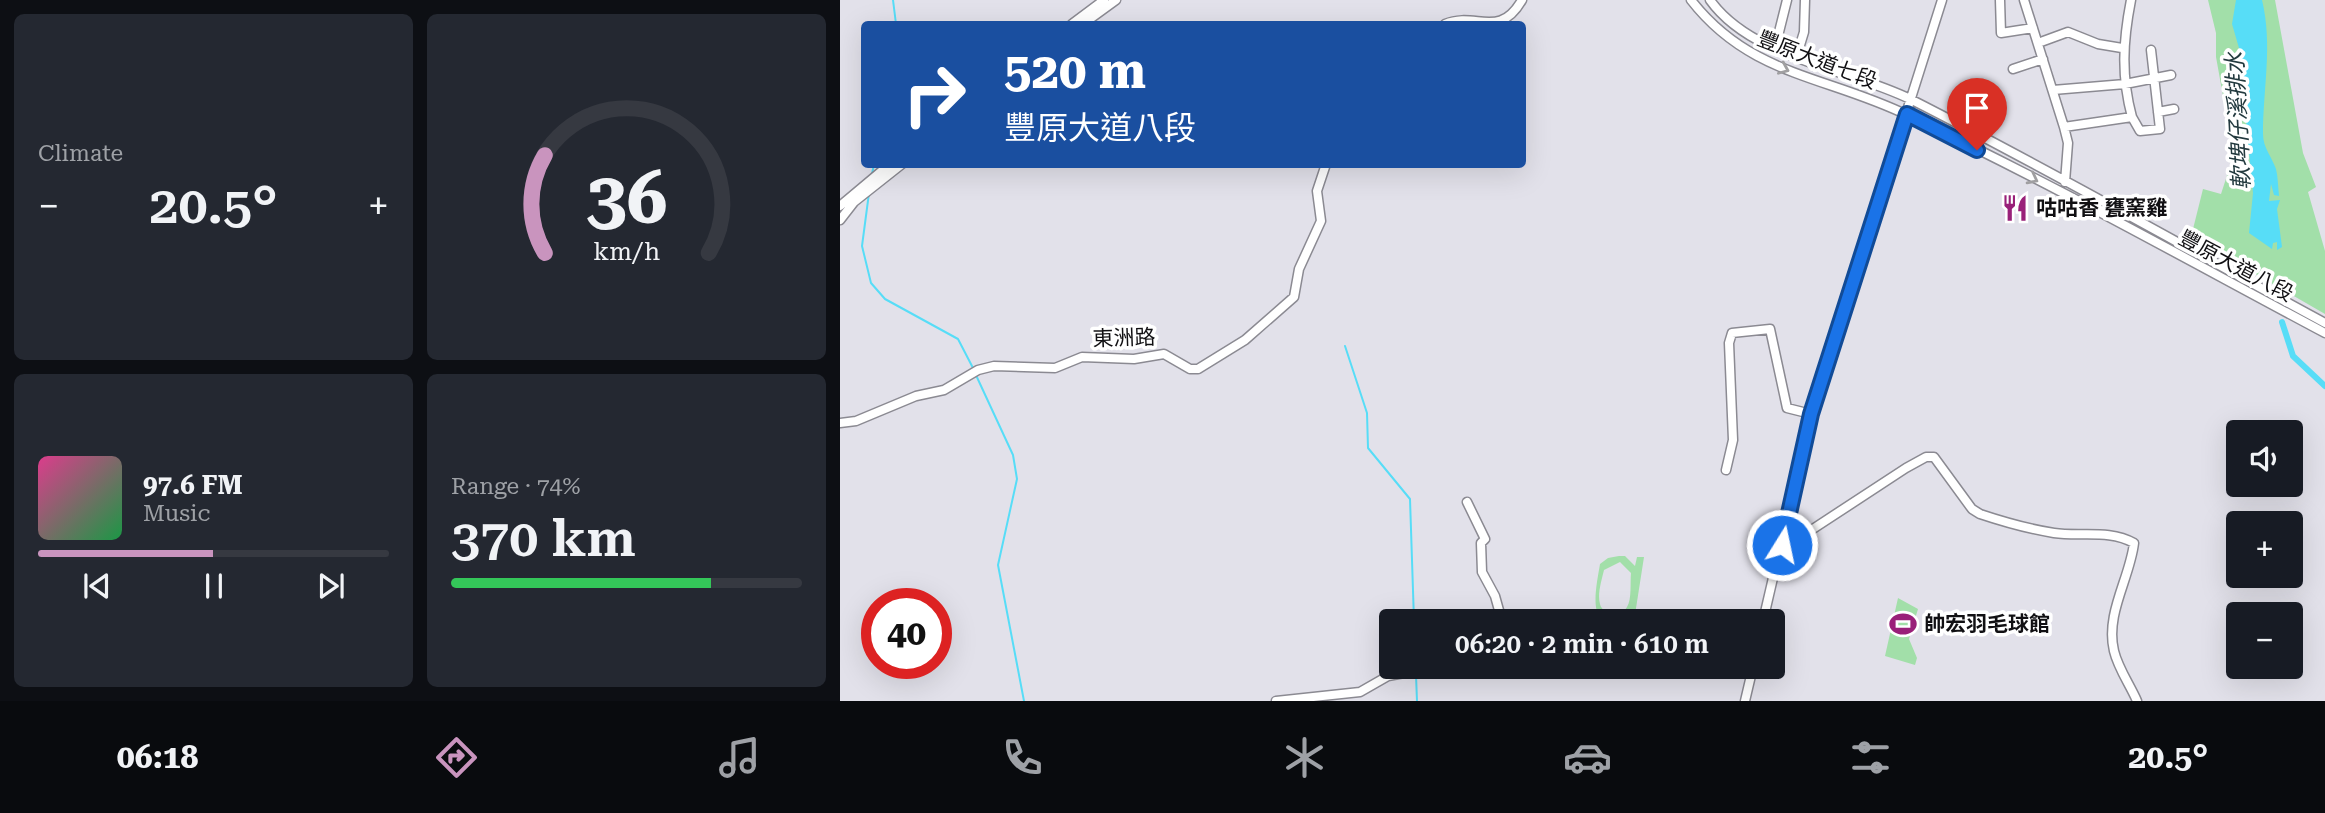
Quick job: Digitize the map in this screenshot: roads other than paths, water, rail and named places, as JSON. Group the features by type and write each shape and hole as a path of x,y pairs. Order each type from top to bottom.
{"street":[{"path":"1076,21 1104,0"},
{"path":"1087,21 1116,0"},
{"path":"1502,21 1512,14 1522,0"},
{"name":"豐原大道七段","path":"1691,0 1711,25 1759,58 1907,114"},
{"name":"豐原大道七段","path":"1710,0 1727,18 1775,48 1911,99"},
{"path":"1775,48 1787,0"},
{"path":"1797,55 1804,32 1805,0"},
{"path":"1766,609 1811,414 1942,0"},
{"path":"2000,0 2001,33 2033,28"},
{"path":"2024,0 2068,143 2065,182"},
{"path":"2131,0 2122,48 2132,117 2140,131 2160,129 2151,50"},
{"path":"2038,43 2068,32 2098,44 2122,48"},
{"path":"2013,68 2043,59"},
{"path":"2053,90 2125,83 2171,75"},
{"name":"豐原大道八段","path":"1911,99 2325,323"},
{"path":"2158,112 2174,110"},
{"name":"豐原大道八段","path":"1907,114 2113,219 2325,333"},
{"path":"2064,127 2132,117"},
{"path":"840,206 861,192 887,168"},
{"path":"879,177 895,168"},
{"name":"東洲路","path":"840,423 856,421 916,396 944,390 975,372 999,366 1055,368 1087,356 1134,359 1164,354 1194,369 1216,359 1245,340 1294,297 1299,269 1320,224 1317,191 1325,168"},
{"path":"840,220 861,192"},
{"path":"1726,470 1732,440 1729,343 1732,332 1770,330 1787,408 1811,414"},
{"path":"1782,545 1793,542 1926,457 1934,457 1972,509 1980,514 2052,533 2116,535 2126,539 2134,543 2133,554 2123,579 2111,634 2114,652 2137,701"},
{"path":"1467,502 1485,539 1481,543 1482,572 1499,609"},
{"path":"1276,701 1361,696 1384,679"},
{"path":"1745,701 1750,679"}],"water":[{"path":"2236,0 2262,0 2265,17 2267,50 2263,134 2264,144 2277,175 2279,196 2274,195 2271,184 2269,201 2280,200 2277,209 2282,247 2277,250 2277,242 2273,243 2272,249 2249,233 2253,193 2239,48 2232,24"}],"waterway":[{"path":"893,0 896,21"},
{"path":"872,174 873,168"},
{"path":"869,193 862,246 871,283 885,299 958,339 973,368"},
{"name":"軟埤仔溪排水","path":"2282,322 2293,356 2325,386"},
{"path":"1345,346 1367,413 1368,448 1410,499 1414,609"},
{"path":"975,373 1013,455 1017,479 998,565 1024,701"},
{"path":"1416,679 1417,701"}],"place":[{"name":"咕咕香 甕窯雞","path":"2015,208"},
{"name":"帥宏羽毛球館","path":"1903,624"}]}
